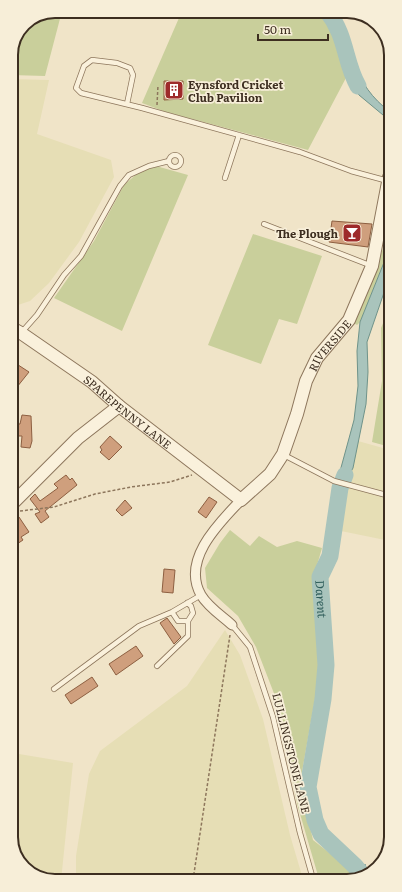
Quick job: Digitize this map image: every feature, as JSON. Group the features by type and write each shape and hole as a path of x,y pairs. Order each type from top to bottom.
{"street":[{"name":"RIVERSIDE","path":"241,500 270,474 283,454 297,414 306,380 317,358 348,320 372,266 384,201"},
{"name":"SPAREPENNY LANE","path":"18,331 92,382 119,406 206,471 241,500"},
{"path":"18,502 78,438 119,406"},
{"name":"LULLINGSTONE LANE","path":"232,625 201,594 197,586 195,571 201,551 210,536 241,500"}],"lane":[{"path":"127,104 133,75 130,68 117,63 92,60 84,66 76,88 81,93 127,104 300,152 351,171 384,178"},
{"path":"225,178 238,135"},
{"path":"18,329 37,315 64,275 81,256 120,186 129,175 148,166 169,161"},
{"path":"264,224 372,266"},
{"path":"283,454 334,481 384,494"},
{"path":"54,688 139,626 172,612 201,594"},
{"path":"157,666 188,636 188,621 193,613 191,606 187,603"},
{"path":"172,612 178,621 188,621"},
{"name":"LULLINGSTONE LANE","path":"232,625 250,647 273,717 311,874"}],"path":[{"path":"158,85 156,103 160,114"},
{"path":"18,509 23,512 54,507 95,494 131,487 170,482 206,471"},
{"path":"194,874 232,625"}],"shaded area":[{"path":"18,79 49,80 37,134 111,160 114,177 79,242 49,283 30,301 18,305"},
{"path":"358,441 384,448 384,540 341,531 343,509"},
{"path":"225,630 240,655 263,719 290,835 302,874 76,874 76,856 89,774 100,751 187,686"},
{"path":"18,754 73,763 62,874 43,872 36,869 26,860 19,845"}],"green space":[{"path":"60,18 45,76 18,75 19,45 26,32 36,23 47,19"},
{"path":"179,18 326,18 336,33 344,51 347,76 308,150 166,112 142,103"},
{"path":"156,166 188,175 122,331 54,298 94,241 124,185 139,172"},
{"path":"253,234 322,256 297,324 279,319 261,364 208,345"},
{"path":"384,246 384,262 360,322 357,325 352,322"},
{"path":"384,321 384,445 372,442 382,381 381,328"},
{"path":"230,530 250,546 259,536 277,547 297,541 322,548 313,579 321,665 300,783 313,840 355,873 318,874 298,807 275,696 256,647 238,616 207,588 205,568 220,543"}],"water":[{"path":"355,63 360,77 368,90 384,106 384,116 359,95 350,82 344,66"},
{"path":"384,262 384,293 367,342 368,372 366,404 353,468 346,481 344,499 336,496 336,486 354,420 358,386 357,351 360,322"},
{"path":"365,864 366,869 357,872"}],"building":[{"name":"Eynsford Cricket Club Pavilion","path":"164,81 183,81 183,99 164,100"},
{"name":"The Plough","path":"332,221 372,224 368,247 329,242"},
{"path":"18,365 29,372 18,386"},
{"path":"22,415 31,416 32,441 30,448 21,447 22,436 18,436 18,424 20,424"},
{"path":"110,436 122,447 109,460 100,452 102,450 100,447"},
{"path":"66,475 70,480 72,478 77,485 45,511 49,517 41,523 35,514 40,512 30,499 35,494 40,501 58,488 54,484"},
{"path":"209,497 217,502 206,518 198,512"},
{"path":"125,500 132,508 122,516 116,510"},
{"path":"19,517 29,532 21,537 23,540 18,543"},
{"path":"164,569 175,570 173,593 162,592"},
{"path":"167,618 181,637 174,644 160,623"},
{"path":"136,646 143,656 116,675 109,664"},
{"path":"92,677 98,686 71,704 65,695"}],"waterway":[{"name":"Darent","path":"332,18 342,39 353,77 358,86"},
{"name":"Darent","path":"345,475 340,488 330,556 320,577 326,665 323,699 308,787 315,820 321,834 360,872"}],"place":[{"name":"Eynsford Cricket Club Pavilion","path":"174,90"},
{"name":"The Plough","path":"352,233"}]}
